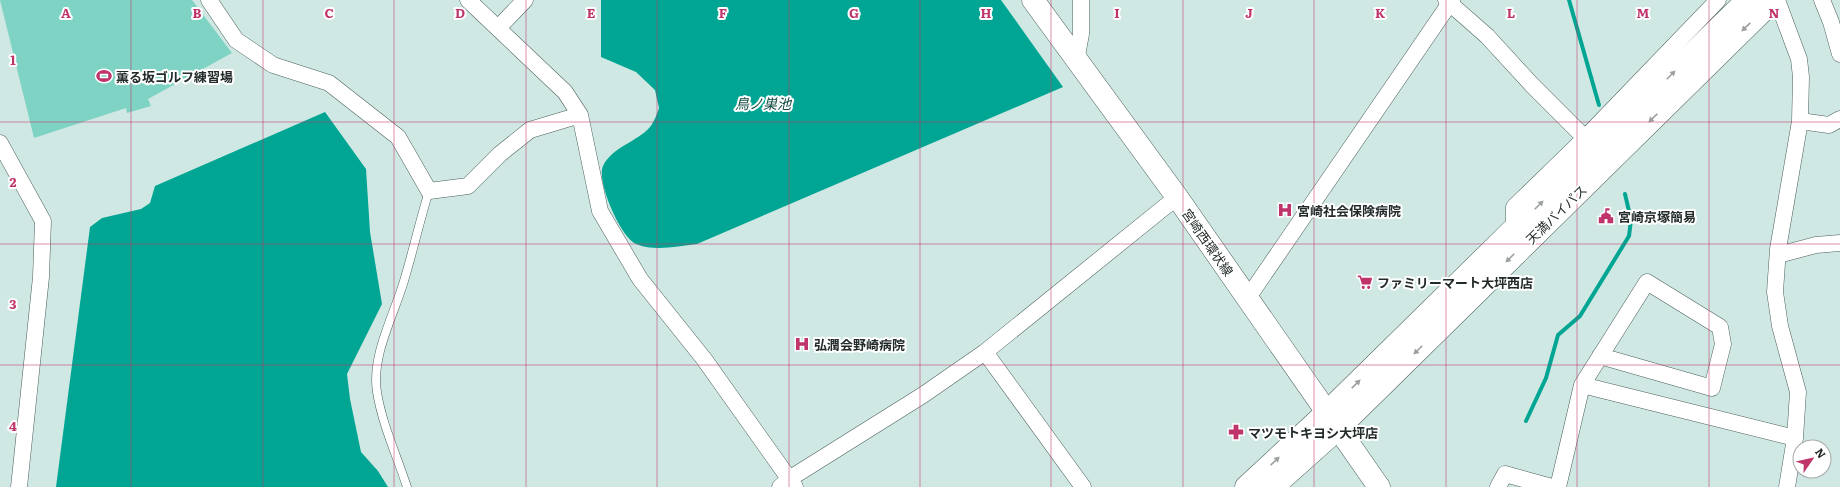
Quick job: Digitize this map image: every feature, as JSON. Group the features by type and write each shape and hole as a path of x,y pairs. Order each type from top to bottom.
{"main road":[{"name":"宮崎西環状線","path":"1033,0 1076,61 1177,197 1379,487"},
{"name":"天満バイパス","path":"1333,420 1514,230 1747,0"},
{"name":"天満バイパス","path":"1333,420 1774,0"},
{"path":"1246,487 1333,420"},
{"path":"1273,487 1333,420"}],"street":[{"path":"210,0 236,40 273,65 329,83 398,137 429,190 468,186 500,154 530,130 580,115"},
{"path":"468,0 564,92 580,115 600,211 640,279 704,359 788,484 924,395 985,352 1177,197"},
{"path":"498,28 525,0"},
{"path":"1076,61 1081,34 1081,0"},
{"path":"1514,230 1514,207 1585,138 1718,0"},
{"path":"1777,0 1799,59 1801,78 1800,121 1778,255 1775,292 1779,319 1798,392 1795,438 1787,487"},
{"path":"1822,0 1831,22 1840,54"},
{"path":"1247,299 1449,1 1487,36 1585,138"},
{"path":"1800,121 1829,125 1840,119"},
{"path":"0,143 43,221 41,277 19,487"},
{"path":"1778,255 1816,245 1840,243"},
{"path":"1558,487 1582,384 1647,282 1720,327 1723,344 1712,388 1600,356"},
{"path":"985,352 1083,487"},
{"path":"1582,384 1795,438"},
{"path":"1498,487 1505,474 1552,487"}],"lane":[{"path":"407,487 383,417 377,391 377,362 404,280 418,224 429,190"}],"shaded area":[{"name":"薫る坂ゴルフ練習場","path":"0,0 192,0 232,53 148,99 151,106 127,113 126,108 34,138"}],"water":[{"name":"鳥ノ巣池","path":"601,0 1001,0 1063,87 697,244 666,248 651,248 636,244 630,240 617,221 606,196 602,173 603,166 612,154 638,137 650,127 659,108 655,90 636,72 601,57"},
{"path":"325,112 366,169 370,232 382,304 347,374 350,399 361,452 378,471 388,487 56,487 90,227 102,218 141,209 150,203 155,186"}],"waterway":[{"path":"1569,0 1599,105"},
{"path":"1526,421 1546,378 1558,335 1580,316 1629,236 1631,220 1625,194"}],"place":[{"name":"薫る坂ゴルフ練習場","path":"104,76"},
{"name":"宮崎社会保険病院","path":"1285,210"},
{"name":"宮崎京塚簡易","path":"1606,216"},
{"name":"ファミリーマート大坪西店","path":"1365,282"},
{"name":"弘潤会野崎病院","path":"802,344"},
{"name":"マツモトキヨシ大坪店","path":"1236,432"}]}
